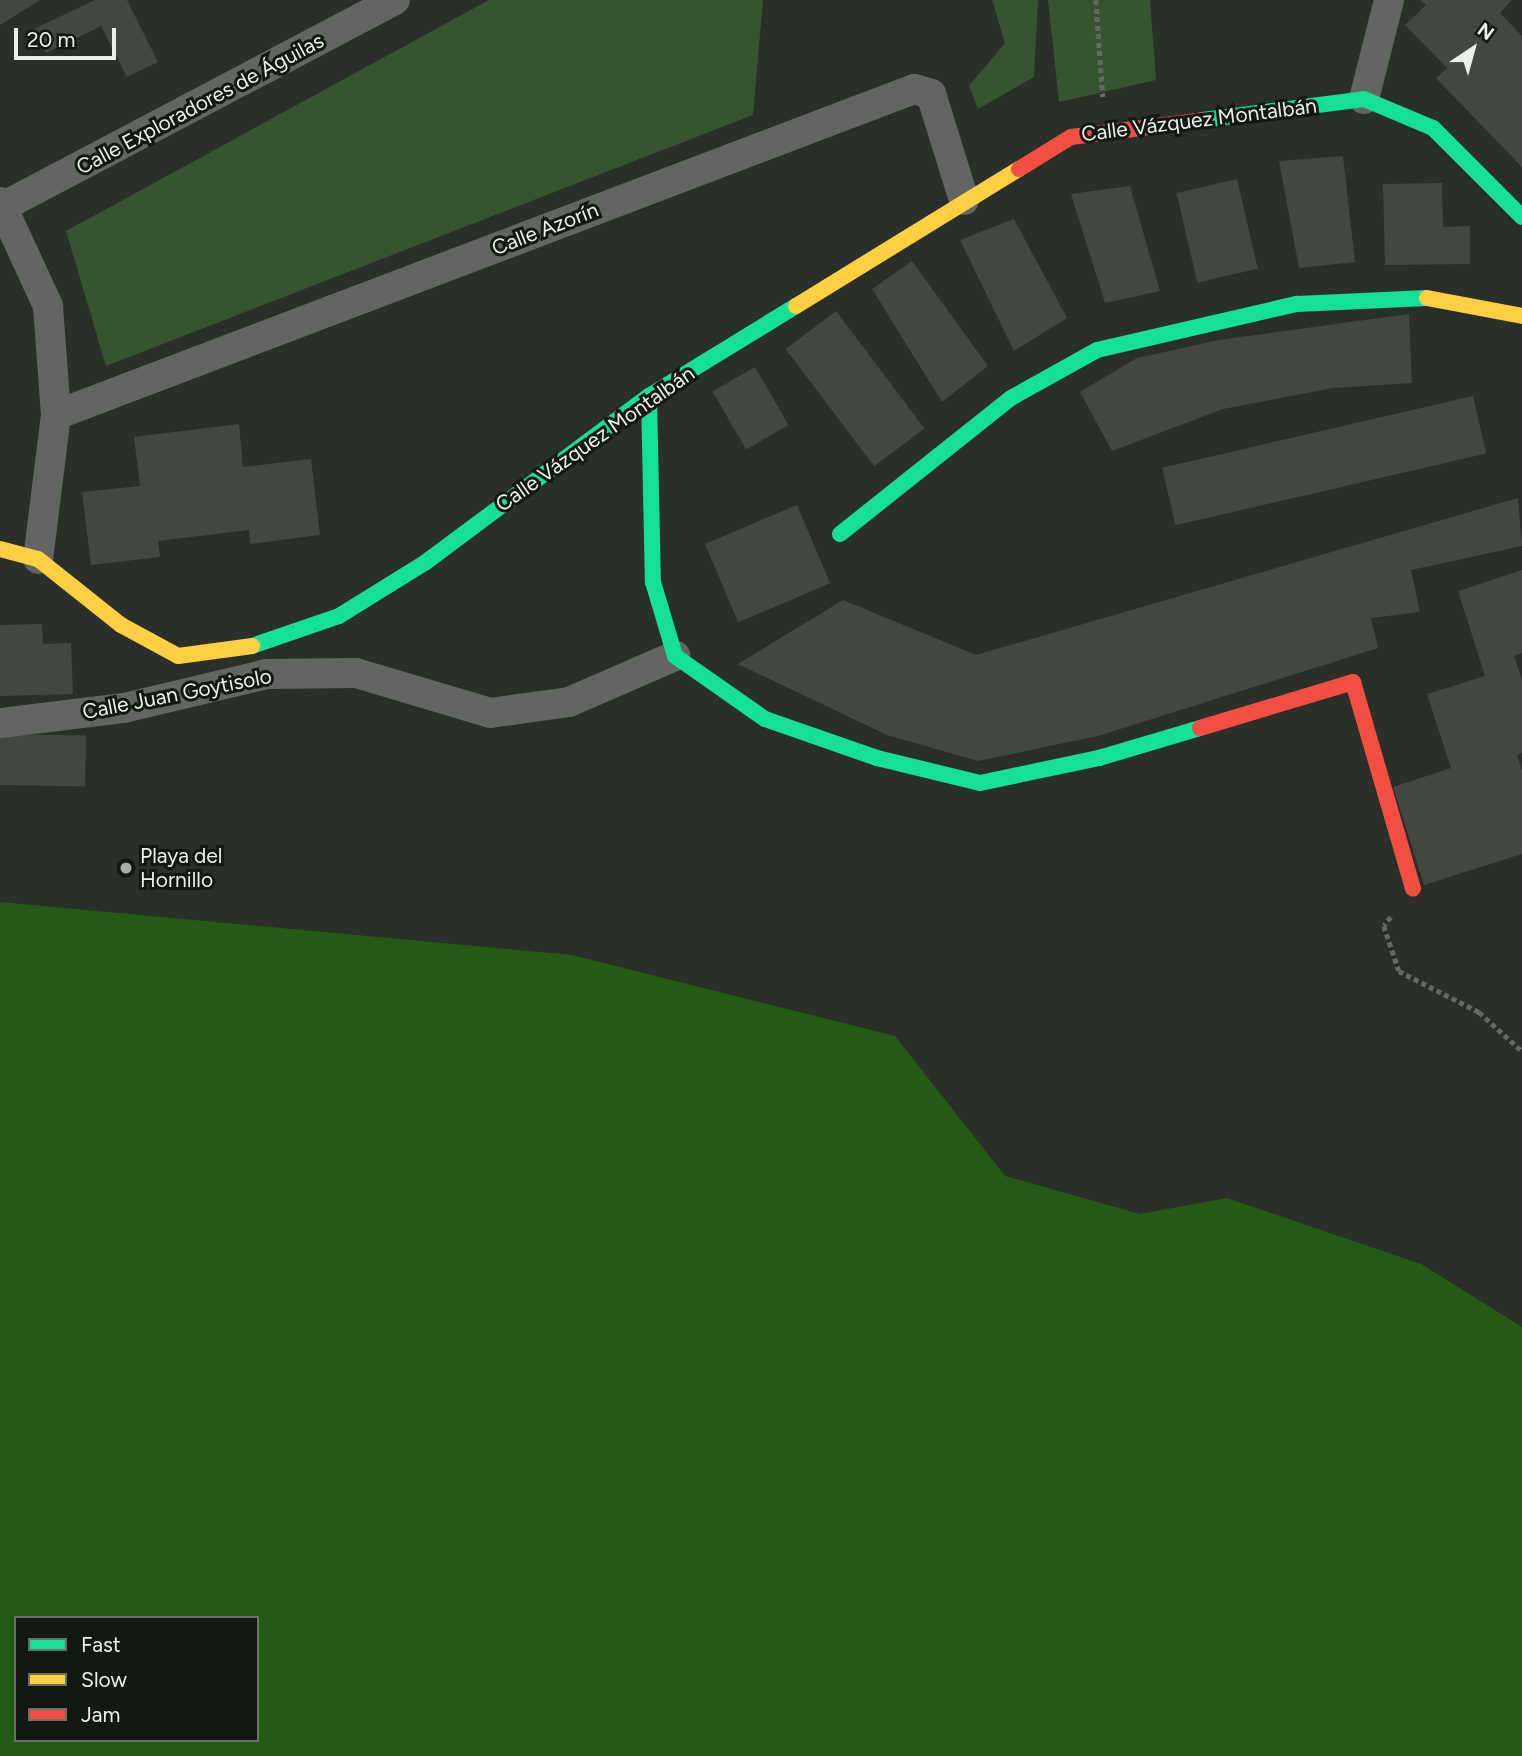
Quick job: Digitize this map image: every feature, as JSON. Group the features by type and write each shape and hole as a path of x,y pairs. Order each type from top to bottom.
{"street":[{"name":"Calle Exploradores de Águilas","path":"2,204 395,0"},
{"path":"1389,0 1364,99 1433,128 1522,218"},
{"name":"Calle Azorín","path":"56,415 914,89 931,94 964,200"},
{"name":"Calle Vázquez Montalbán","path":"38,559 121,625 178,656 258,645 339,616 426,562 649,396 964,200 1071,137 1364,99"},
{"path":"0,549 38,559 56,415 48,306 2,204"},
{"path":"840,534 1011,398 1097,350 1297,304 1433,298 1522,316"},
{"path":"649,396 653,582 675,656 765,719 877,758 980,783 1099,758 1353,682 1413,888"},
{"name":"Calle Juan Goytisolo","path":"0,723 124,708 280,674 356,673 490,713 569,702 675,656"}],"path":[{"path":"1096,0 1106,132"},
{"path":"1413,888 1384,926 1399,971 1479,1012 1522,1051"}],"shaded area":[{"path":"489,0 763,0 753,115 106,366 66,231"},
{"path":"992,0 1038,0 1034,77 978,109 969,86 1005,43"},
{"path":"1048,0 1150,0 1156,80 1059,102"},
{"path":"0,902 572,955 895,1036 1005,1176 1140,1214 1227,1198 1421,1264 1522,1327 1522,1756 0,1756"}],"building":[{"path":"0,0 40,0 0,25"},
{"path":"95,0 127,0 158,62 127,77 101,26 46,53 34,29"},
{"path":"1420,0 1512,0 1500,13 1522,36 1522,167 1436,78 1447,68 1405,25 1426,5"},
{"path":"1343,156 1355,262 1299,268 1279,161"},
{"path":"1237,179 1258,269 1197,283 1177,193"},
{"path":"1442,183 1443,227 1470,226 1470,264 1385,265 1383,184"},
{"path":"1130,186 1160,291 1105,303 1071,194"},
{"path":"1014,219 1067,318 1014,351 960,240"},
{"path":"912,261 988,366 942,402 872,289"},
{"path":"836,311 924,428 874,466 786,349"},
{"path":"1409,314 1412,383 1333,388 1223,409 1112,451 1080,392 1137,358 1219,340"},
{"path":"755,367 789,425 746,450 713,392"},
{"path":"1473,396 1486,453 1175,525 1162,468"},
{"path":"239,424 243,467 311,459 320,535 250,544 249,530 158,541 160,557 91,565 82,492 140,486 134,437"},
{"path":"1518,498 1522,546 1411,570 1420,612 1371,618 1378,648 1098,736 978,761 887,735 738,664 843,600 976,655"},
{"path":"797,505 830,583 738,622 705,544"},
{"path":"1522,570 1522,653 1514,656 1522,679 1522,753 1517,755 1522,771 1522,854 1424,885 1393,787 1451,768 1427,694 1485,676 1458,591"},
{"path":"42,624 43,644 71,643 73,694 0,696 0,625"},
{"path":"0,734 86,736 85,786 0,785"}],"traffic: fast":[{"path":"1203,120 1364,99 1433,128 1522,217"},
{"path":"840,534 1011,398 1097,350 1297,304 1427,298"},
{"path":"252,646 339,616 426,562 649,396 796,306"},
{"path":"649,396 653,582 675,656 765,719 877,758 980,783 1099,758 1200,728"}],"traffic: slow":[{"path":"796,306 1019,169"},
{"path":"1427,298 1522,316"},
{"path":"0,549 38,559 121,625 178,656 252,646"}],"traffic: jam":[{"path":"1019,169 1071,137 1203,120"},
{"path":"1200,728 1353,682 1413,888"}],"place":[{"name":"Playa del Hornillo","path":"126,868"}]}
